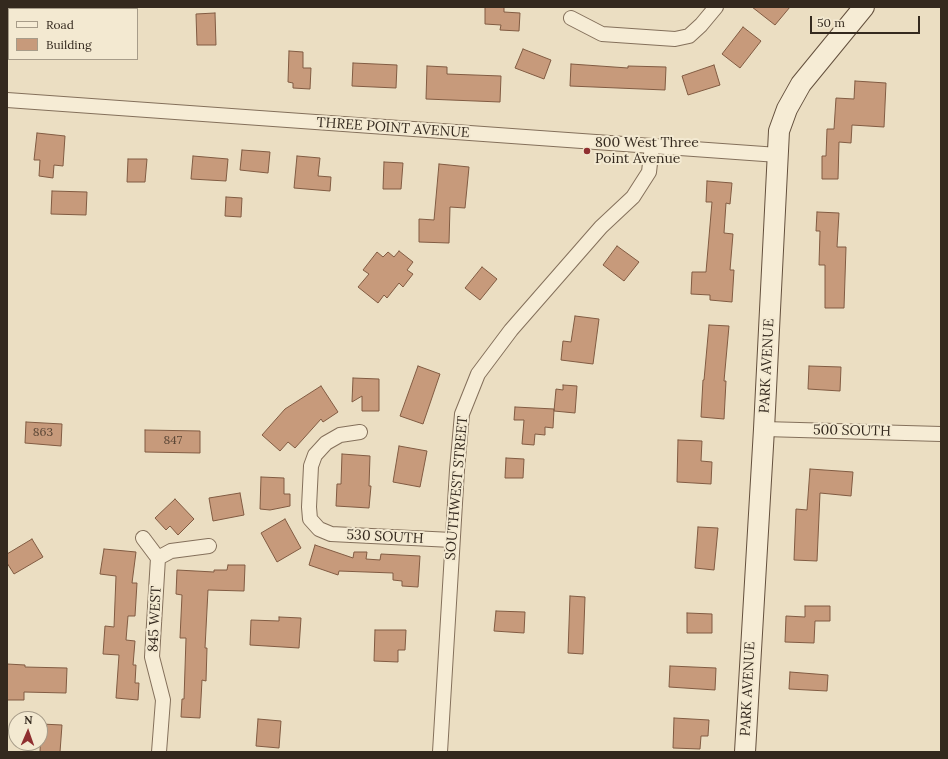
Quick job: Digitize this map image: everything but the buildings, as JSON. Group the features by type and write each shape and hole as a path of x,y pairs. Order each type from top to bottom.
{"street":[{"path":"7,7 7,13"},
{"path":"571,18 602,34 675,39 689,36 701,25 716,7"},
{"name":"PARK AVENUE","path":"745,752 764,430 779,131 787,110 801,84 864,7"},
{"name":"THREE POINT AVENUE","path":"7,100 778,154"},
{"name":"SOUTHWEST STREET","path":"440,752 456,470 462,414 478,374 511,330 601,227 633,197 649,172 652,146"},
{"name":"500 SOUTH","path":"764,430 941,434"},
{"name":"530 SOUTH","path":"360,432 340,435 326,443 315,455 310,472 310,519 319,529 331,534 452,540"},
{"path":"143,538 158,558 170,551 209,546"},
{"name":"845 WEST","path":"158,558 152,657 163,700 159,752"}],"place":[{"name":"800 West Three Point Avenue","path":"587,151"}]}
